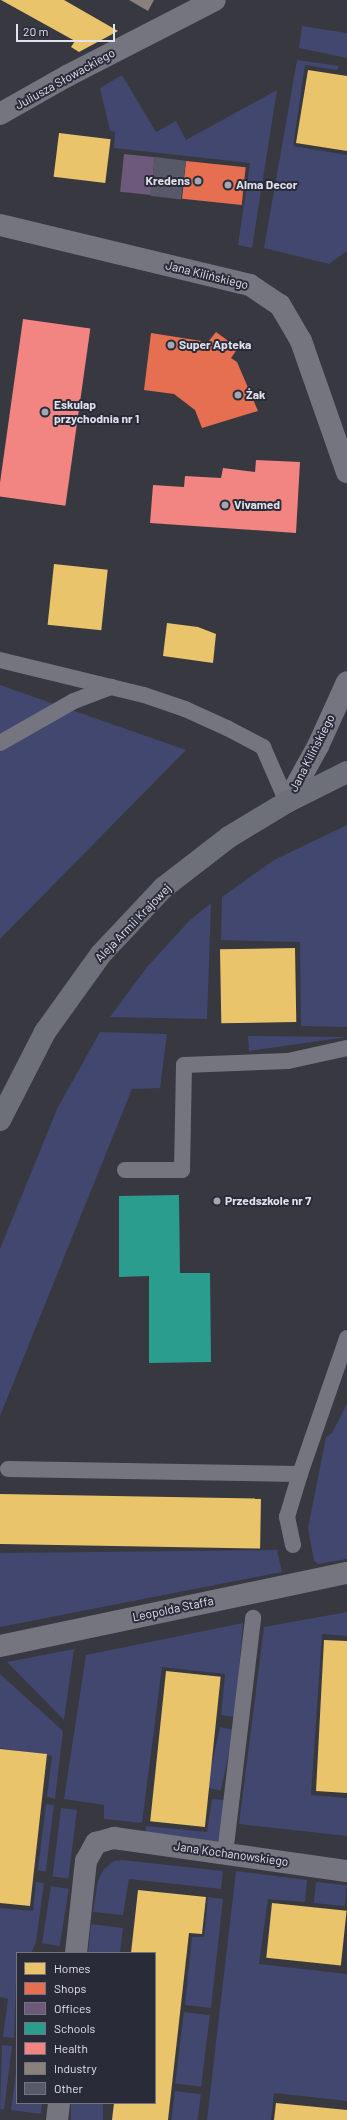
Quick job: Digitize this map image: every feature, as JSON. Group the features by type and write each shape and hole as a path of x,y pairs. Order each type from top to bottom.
{"street":[{"name":"Juliusza Słowackiego","path":"0,114 67,76 216,0"},
{"name":"Jana Kilińskiego","path":"0,226 250,285 280,305 301,341 347,472"},
{"name":"Jana Kilińskiego","path":"287,802 318,746 347,682"},
{"name":"Aleja Armii Krajowej","path":"0,1120 45,1032 101,954 164,888 229,837 287,802 347,772"},
{"name":"Leopolda Staffa","path":"0,1646 347,1573"},
{"name":"Jana Kochanowskiego","path":"76,1952 86,1861 96,1843 114,1838 347,1870"},
{"path":"57,2120 59,2104"}],"lane":[{"path":"0,660 111,687 185,709 263,747 287,802"},
{"path":"0,743 68,704 111,687"},
{"path":"125,1170 182,1170 184,1065 274,1063 347,1048"},
{"path":"293,1545 287,1517 300,1474 347,1338"},
{"path":"8,1469 300,1474"},
{"path":"225,1854 253,1618"}],"shaded area":[{"path":"302,26 347,33 347,58 299,48"},
{"path":"297,60 339,66 337,70 305,65 293,146 347,155 347,251 329,264 264,248"},
{"path":"122,75 156,132 176,121 186,140 277,90 252,248 238,245 250,163 114,148 115,132 110,131 100,88"},
{"path":"0,685 186,750 0,939"},
{"path":"347,825 347,1027 301,1026 300,942 221,940 222,897 274,860"},
{"path":"211,903 207,1019 110,1017 147,967 189,921"},
{"path":"100,1032 167,1034 160,1088 132,1089 0,1416 0,1249 57,1109"},
{"path":"248,1036 347,1037 249,1051"},
{"path":"347,1404 347,1559 318,1564 314,1561 308,1528 326,1437 332,1433"},
{"path":"277,1550 282,1572 0,1627 0,1553"},
{"path":"347,1612 347,1636 322,1634 311,1795 347,1798 347,1836 239,1824 264,1627"},
{"path":"243,1623 235,1717 221,1715 225,1674 162,1667 142,1823 104,1819 104,1805 64,1799 86,1655"},
{"path":"74,1649 64,1720 7,1662"},
{"path":"0,1674 63,1731 55,1799 47,1797 52,1756 0,1748"},
{"path":"220,1727 234,1730 221,1791 207,1788"},
{"path":"212,1799 227,1800 222,1845 146,1837 146,1826 207,1832"},
{"path":"46,1804 54,1805 46,1871 38,1871"},
{"path":"61,1808 77,1810 68,1878 53,1876"},
{"path":"122,1860 223,1871 221,1889 129,1879 123,1915 93,1912 98,1880 104,1869 114,1861"},
{"path":"236,1871 307,1880 305,1902 268,1899 259,1964 347,1974 347,2101 274,2093 271,2120 207,2120"},
{"path":"36,1882 44,1883 36,1942 31,1952 16,1952 14,2038 3,2037 8,1999 0,1997 0,1908 33,1911"},
{"path":"316,1882 347,1885 345,1906 314,1903"},
{"path":"51,1886 69,1889 60,1946 42,1943"},
{"path":"208,1897 223,1899 211,2008 185,2005 192,1937 204,1937"},
{"path":"91,1924 123,1928 120,1952 88,1952"},
{"path":"184,2012 210,2015 201,2087 175,2083"},
{"path":"2,2045 12,2046 4,2110 0,2109"},
{"path":"16,2072 16,2104 42,2104 41,2114 11,2110"},
{"path":"175,2091 201,2094 198,2120 171,2120"},
{"path":"71,2104 103,2104 103,2120 71,2120"}],"building: Homes":[{"path":"1,0 64,0 118,31 79,52 71,47 75,41"},
{"path":"308,70 347,76 347,151 296,143"},
{"path":"59,133 111,139 105,183 54,177"},
{"path":"54,564 108,570 101,630 48,625"},
{"path":"167,623 198,627 216,634 213,663 163,656"},
{"path":"295,948 296,1022 221,1023 220,949"},
{"path":"0,1494 261,1499 260,1549 0,1544"},
{"path":"324,1640 347,1641 347,1793 316,1791"},
{"path":"166,1671 221,1677 205,1827 150,1821"},
{"path":"0,1749 47,1754 30,1906 0,1903"},
{"path":"138,1890 206,1897 202,1934 189,1933 168,2120 112,2120 114,2104 156,2104 156,1952 131,1952"},
{"path":"272,1903 347,1911 341,1966 266,1958"},
{"path":"276,2103 347,2110 347,2120 274,2120"}],"building: Shops":[{"path":"186,161 246,167 242,205 182,199"},
{"path":"216,332 238,348 231,358 237,362 258,411 202,428 195,410 174,394 144,390 151,333 208,342"}],"building: Offices":[{"path":"124,154 155,157 151,195 120,192"}],"building: Schools":[{"path":"179,1195 180,1273 210,1273 211,1362 149,1363 149,1276 119,1277 119,1196"}],"building: Health":[{"name":"Eskulap przychodnia nr 1","path":"23,319 90,328 65,506 0,497 0,483"},
{"name":"Vivamed","path":"256,460 300,462 296,533 150,523 153,485 184,487 185,476 221,478 223,468 255,472"}],"building: Industry":[{"path":"129,0 154,0 148,11"}],"building: Other":[{"path":"155,157 186,161 181,199 150,196"}],"place":[{"name":"Kredens","path":"198,181"},
{"name":"Alma Decor","path":"228,185"},
{"name":"Super Apteka","path":"171,345"},
{"name":"Żak","path":"238,395"},
{"name":"Eskulap przychodnia nr 1","path":"45,412"},
{"name":"Vivamed","path":"225,505"},
{"name":"Przedszkole nr 7","path":"217,1201"}]}
